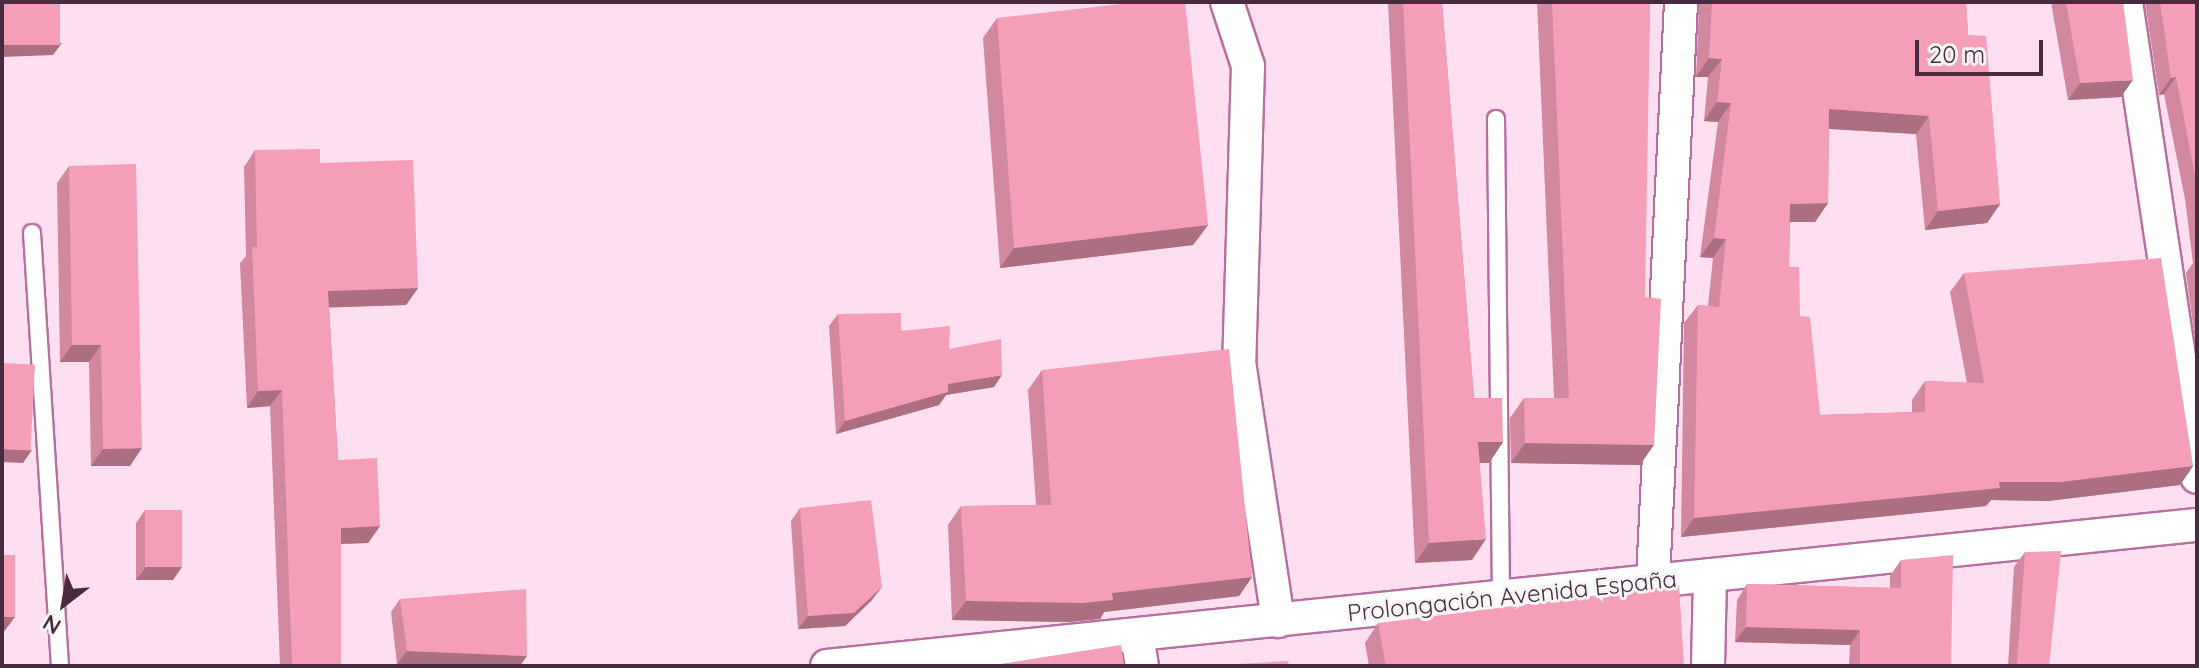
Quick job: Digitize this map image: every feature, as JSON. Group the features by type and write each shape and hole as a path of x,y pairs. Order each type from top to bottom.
{"street":[{"path":"1227,2 1248,66 1239,362 1278,621"},
{"path":"1653,579 1681,2"},
{"path":"2126,2 2197,477"},
{"name":"Prolongación Avenida España","path":"827,666 1139,650 1278,621 1653,579 2197,525"},
{"path":"1708,666 1710,575"}],"lane":[{"path":"1496,119 1501,596"},
{"path":"32,233 60,666"}],"building":[{"path":"2,2 60,2 60,45 2,45"},
{"path":"1139,2 1185,2 1208,225 1014,248 997,18"},
{"path":"1403,2 1442,2 1474,398 1502,398 1503,442 1478,442 1486,539 1429,543"},
{"path":"1552,2 1650,2 1645,297 1661,299 1654,445 1525,443 1524,398 1569,398"},
{"path":"1712,2 1966,2 1968,35 1986,36 2000,204 1938,211 1929,116 1829,109 1828,203 1790,204 1789,267 1799,267 1800,316 1810,317 1820,415 1925,412 1925,381 1984,383 1964,273 2161,258 2193,466 2061,482 1999,482 2000,488 1694,518 1698,305 1719,307 1726,239 1714,238 1731,103 1717,102 1722,59 1709,58"},
{"path":"2066,2 2123,2 2133,80 2080,83"},
{"path":"2160,2 2197,2 2197,186 2176,77 2171,78"},
{"path":"320,149 320,163 413,160 418,288 328,291 338,460 377,458 380,526 341,528 341,666 292,666 282,390 258,391 252,247 257,247 255,150"},
{"path":"136,164 142,448 103,449 101,345 72,345 69,166"},
{"path":"901,313 901,331 950,326 949,349 1001,339 1002,375 948,384 948,392 845,421 838,314"},
{"path":"1229,349 1252,577 1112,593 1113,600 1083,603 966,601 961,506 1051,505 1042,370"},
{"path":"2,363 35,365 30,451 2,449"},
{"path":"871,500 882,587 854,613 808,616 800,508"},
{"path":"145,510 182,510 182,567 145,567"},
{"path":"2061,551 2049,666 2017,666 2025,552"},
{"path":"2,555 15,555 15,617 2,617"},
{"path":"1953,555 1951,666 1860,666 1860,630 1746,627 1747,584 1901,588 1901,560"},
{"path":"1679,585 1684,666 1386,666 1378,623"},
{"path":"526,589 527,656 407,651 400,599"},
{"path":"1121,645 1124,666 988,666"},
{"path":"1287,661 1290,666 1204,666"}]}
